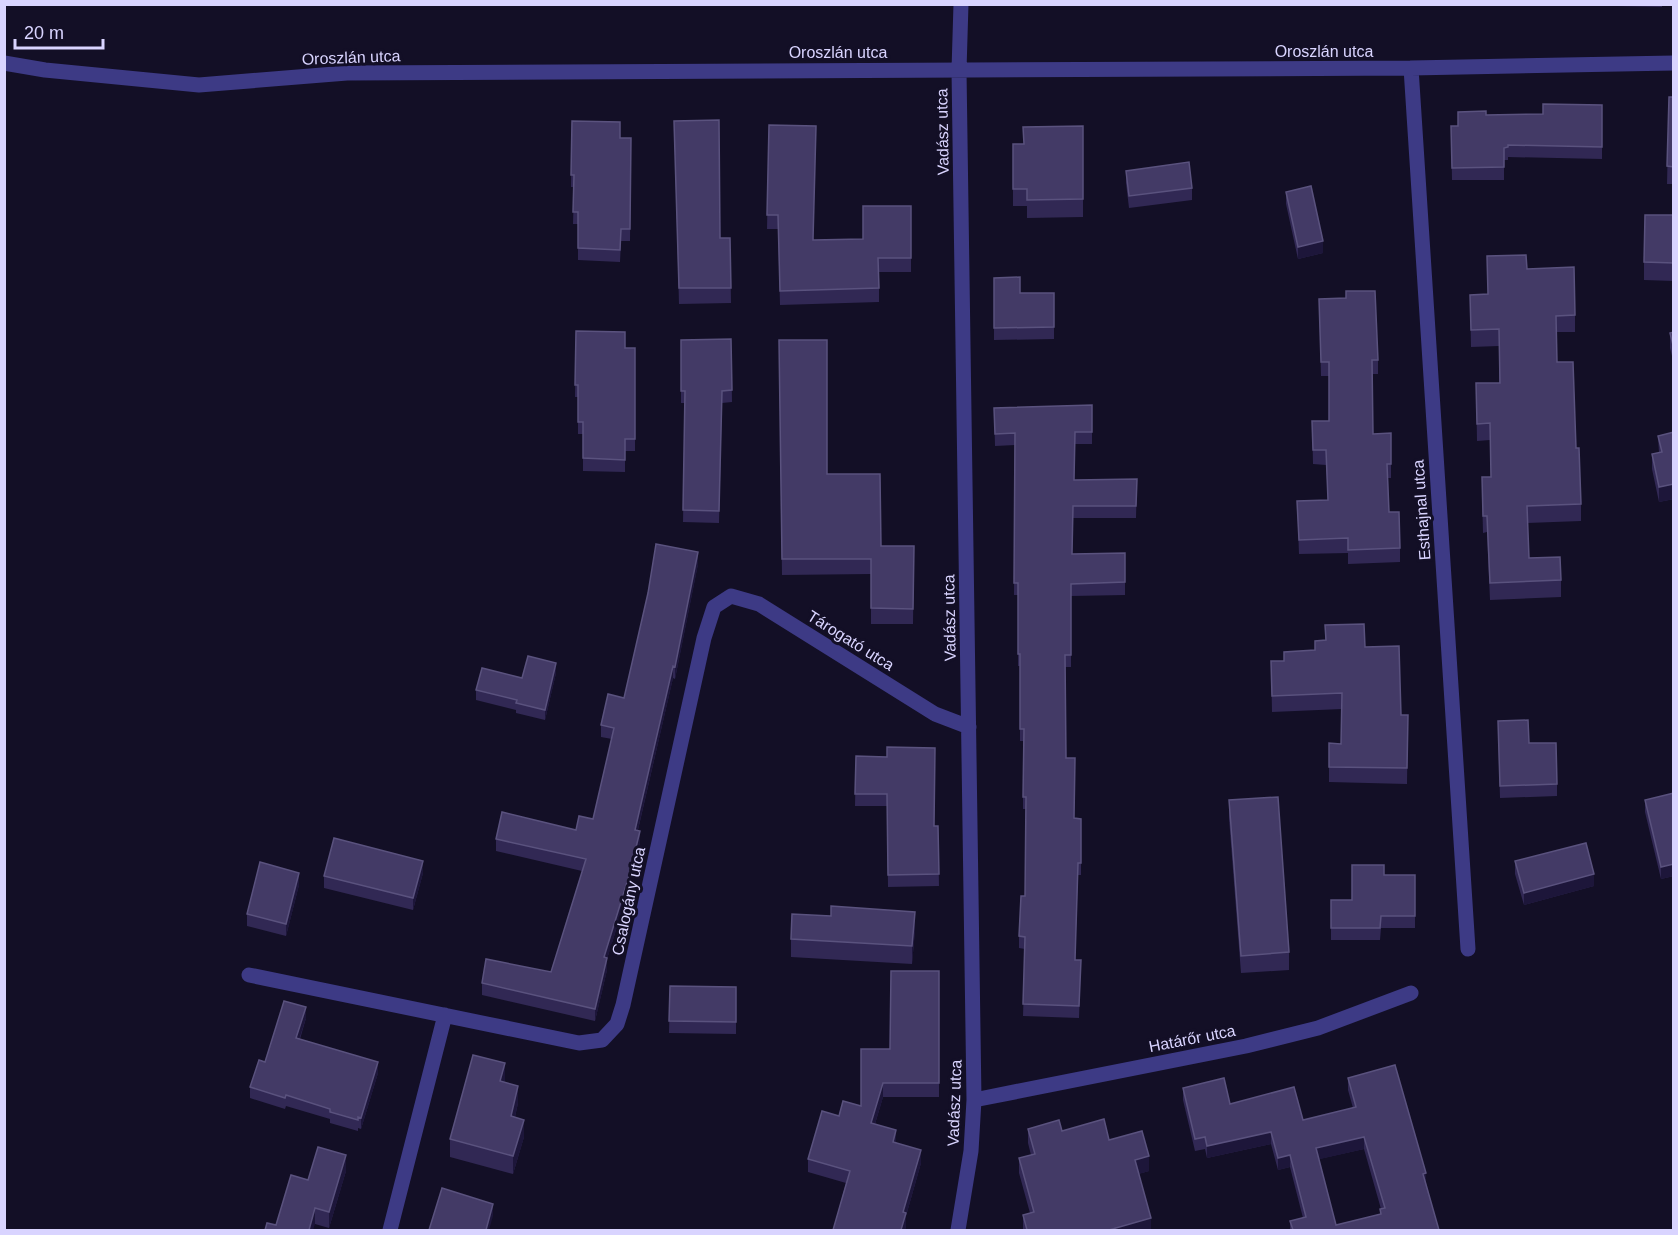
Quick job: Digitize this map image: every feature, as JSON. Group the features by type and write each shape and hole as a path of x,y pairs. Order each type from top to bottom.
{"street":[{"name":"Vadász utca","path":"958,1230 971,1151 974,1100 959,70 961,4"},
{"name":"Oroszlán utca","path":"4,63 45,70 199,86 347,73 1411,68 1674,63"},
{"name":"Esthajnal utca","path":"1411,68 1468,949"},
{"name":"Tárogató utca","path":"714,607 731,596 759,604 935,714 969,727"},
{"name":"Csalogány utca","path":"249,975 579,1043 602,1040 617,1024 623,1005 704,638 714,607"},
{"name":"Határőr utca","path":"974,1100 1246,1046 1318,1028 1411,993"},
{"path":"390,1230 445,1015"}],"building":[{"path":"1669,97 1674,97 1674,167 1667,166"},
{"path":"1543,104 1602,105 1602,147 1508,145 1504,148 1504,167 1452,168 1451,126 1458,126 1458,112 1486,111 1486,115 1543,114"},
{"path":"719,120 720,238 730,238 731,288 679,288 674,121"},
{"path":"572,121 620,122 620,138 631,138 630,229 621,229 620,250 578,248 578,212 573,212 574,175 571,175"},
{"path":"769,125 816,126 813,240 863,239 863,206 911,206 911,258 878,258 879,288 780,291 778,215 767,215"},
{"path":"1083,126 1083,199 1027,200 1027,189 1013,189 1013,144 1024,144 1023,127"},
{"path":"1189,162 1192,188 1129,196 1126,171"},
{"path":"1311,186 1323,241 1298,247 1286,192"},
{"path":"1645,215 1674,215 1674,263 1644,262"},
{"path":"1526,255 1527,269 1574,267 1575,315 1556,316 1557,362 1573,362 1576,448 1579,448 1581,504 1527,506 1529,558 1560,557 1561,580 1490,583 1487,516 1483,516 1482,477 1491,477 1490,423 1477,424 1476,383 1500,383 1499,329 1471,330 1470,295 1488,294 1487,256"},
{"path":"1020,277 1020,293 1054,293 1054,327 994,328 994,278"},
{"path":"1346,291 1375,291 1378,360 1372,360 1373,434 1391,433 1391,464 1387,464 1389,512 1399,512 1400,548 1348,550 1348,538 1299,540 1297,501 1328,500 1326,450 1313,450 1312,421 1329,421 1329,362 1321,362 1319,299 1346,298"},
{"path":"576,331 625,332 625,348 635,348 635,439 625,439 625,460 583,458 583,422 578,422 578,385 575,385"},
{"path":"1674,332 1674,349 1670,333"},
{"path":"731,339 732,390 722,391 719,511 683,510 685,391 681,391 681,340"},
{"path":"779,340 827,340 827,474 880,474 881,546 914,546 913,609 871,608 871,559 782,559"},
{"path":"1092,405 1092,432 1075,432 1074,480 1137,479 1136,506 1073,506 1072,554 1125,553 1125,582 1071,584 1071,655 1065,655 1066,758 1075,758 1074,818 1081,819 1081,863 1078,863 1075,960 1081,960 1079,1006 1023,1004 1025,937 1019,936 1021,896 1025,896 1026,797 1023,797 1024,729 1020,729 1018,583 1014,583 1015,433 995,434 994,408"},
{"path":"1674,432 1674,484 1659,487 1652,454 1662,452 1658,436"},
{"path":"656,544 698,552 675,667 673,666 635,830 640,831 604,957 607,958 595,1009 482,983 486,959 551,972 586,859 496,839 502,812 576,830 579,816 593,819 614,728 601,725 608,694 624,698 648,593"},
{"path":"1364,624 1365,647 1399,646 1401,715 1408,715 1407,768 1329,767 1329,743 1341,744 1342,693 1272,696 1271,661 1284,661 1284,652 1315,650 1315,641 1326,640 1325,625"},
{"path":"528,656 556,663 545,710 516,703 517,700 476,690 482,668 522,678"},
{"path":"1528,720 1529,743 1556,743 1557,784 1500,786 1498,721"},
{"path":"887,747 935,748 934,826 938,826 939,874 888,875 887,794 855,794 856,756 887,757"},
{"path":"1674,793 1674,864 1661,867 1645,800"},
{"path":"1278,797 1289,952 1241,956 1229,800"},
{"path":"334,838 423,861 413,898 324,876"},
{"path":"1586,843 1594,874 1524,893 1515,861"},
{"path":"260,862 299,873 286,924 247,914"},
{"path":"1352,865 1384,865 1384,875 1415,875 1415,916 1381,916 1380,928 1331,928 1331,900 1352,900"},
{"path":"831,906 915,912 912,946 791,939 792,914 831,916"},
{"path":"891,971 939,971 939,1083 883,1083 871,1123 896,1130 893,1142 921,1150 903,1212 906,1213 901,1230 833,1230 850,1171 808,1159 822,1111 839,1116 843,1101 861,1106 861,1049 890,1049"},
{"path":"670,986 736,987 736,1022 669,1021"},
{"path":"284,1001 306,1007 296,1038 378,1062 361,1118 358,1117 358,1120 286,1095 285,1098 250,1087 259,1060 265,1062"},
{"path":"473,1055 505,1063 500,1081 518,1086 511,1116 524,1120 513,1156 450,1139"},
{"path":"1395,1065 1426,1173 1423,1174 1439,1230 1293,1230 1290,1221 1306,1217 1290,1155 1278,1158 1271,1132 1207,1146 1205,1137 1195,1139 1183,1088 1224,1078 1230,1104 1294,1087 1303,1120 1356,1107 1348,1078","holes":["1364,1137 1385,1208 1380,1209 1381,1214 1336,1225 1316,1148"]},
{"path":"1104,1119 1109,1140 1142,1131 1149,1156 1135,1160 1151,1218 1109,1230 1027,1230 1023,1215 1034,1212 1019,1158 1035,1154 1028,1129 1059,1120 1062,1131"},
{"path":"318,1147 346,1155 329,1212 315,1208 309,1230 265,1230 267,1223 276,1225 291,1175 308,1180"},
{"path":"442,1188 493,1204 486,1230 429,1230"}]}
